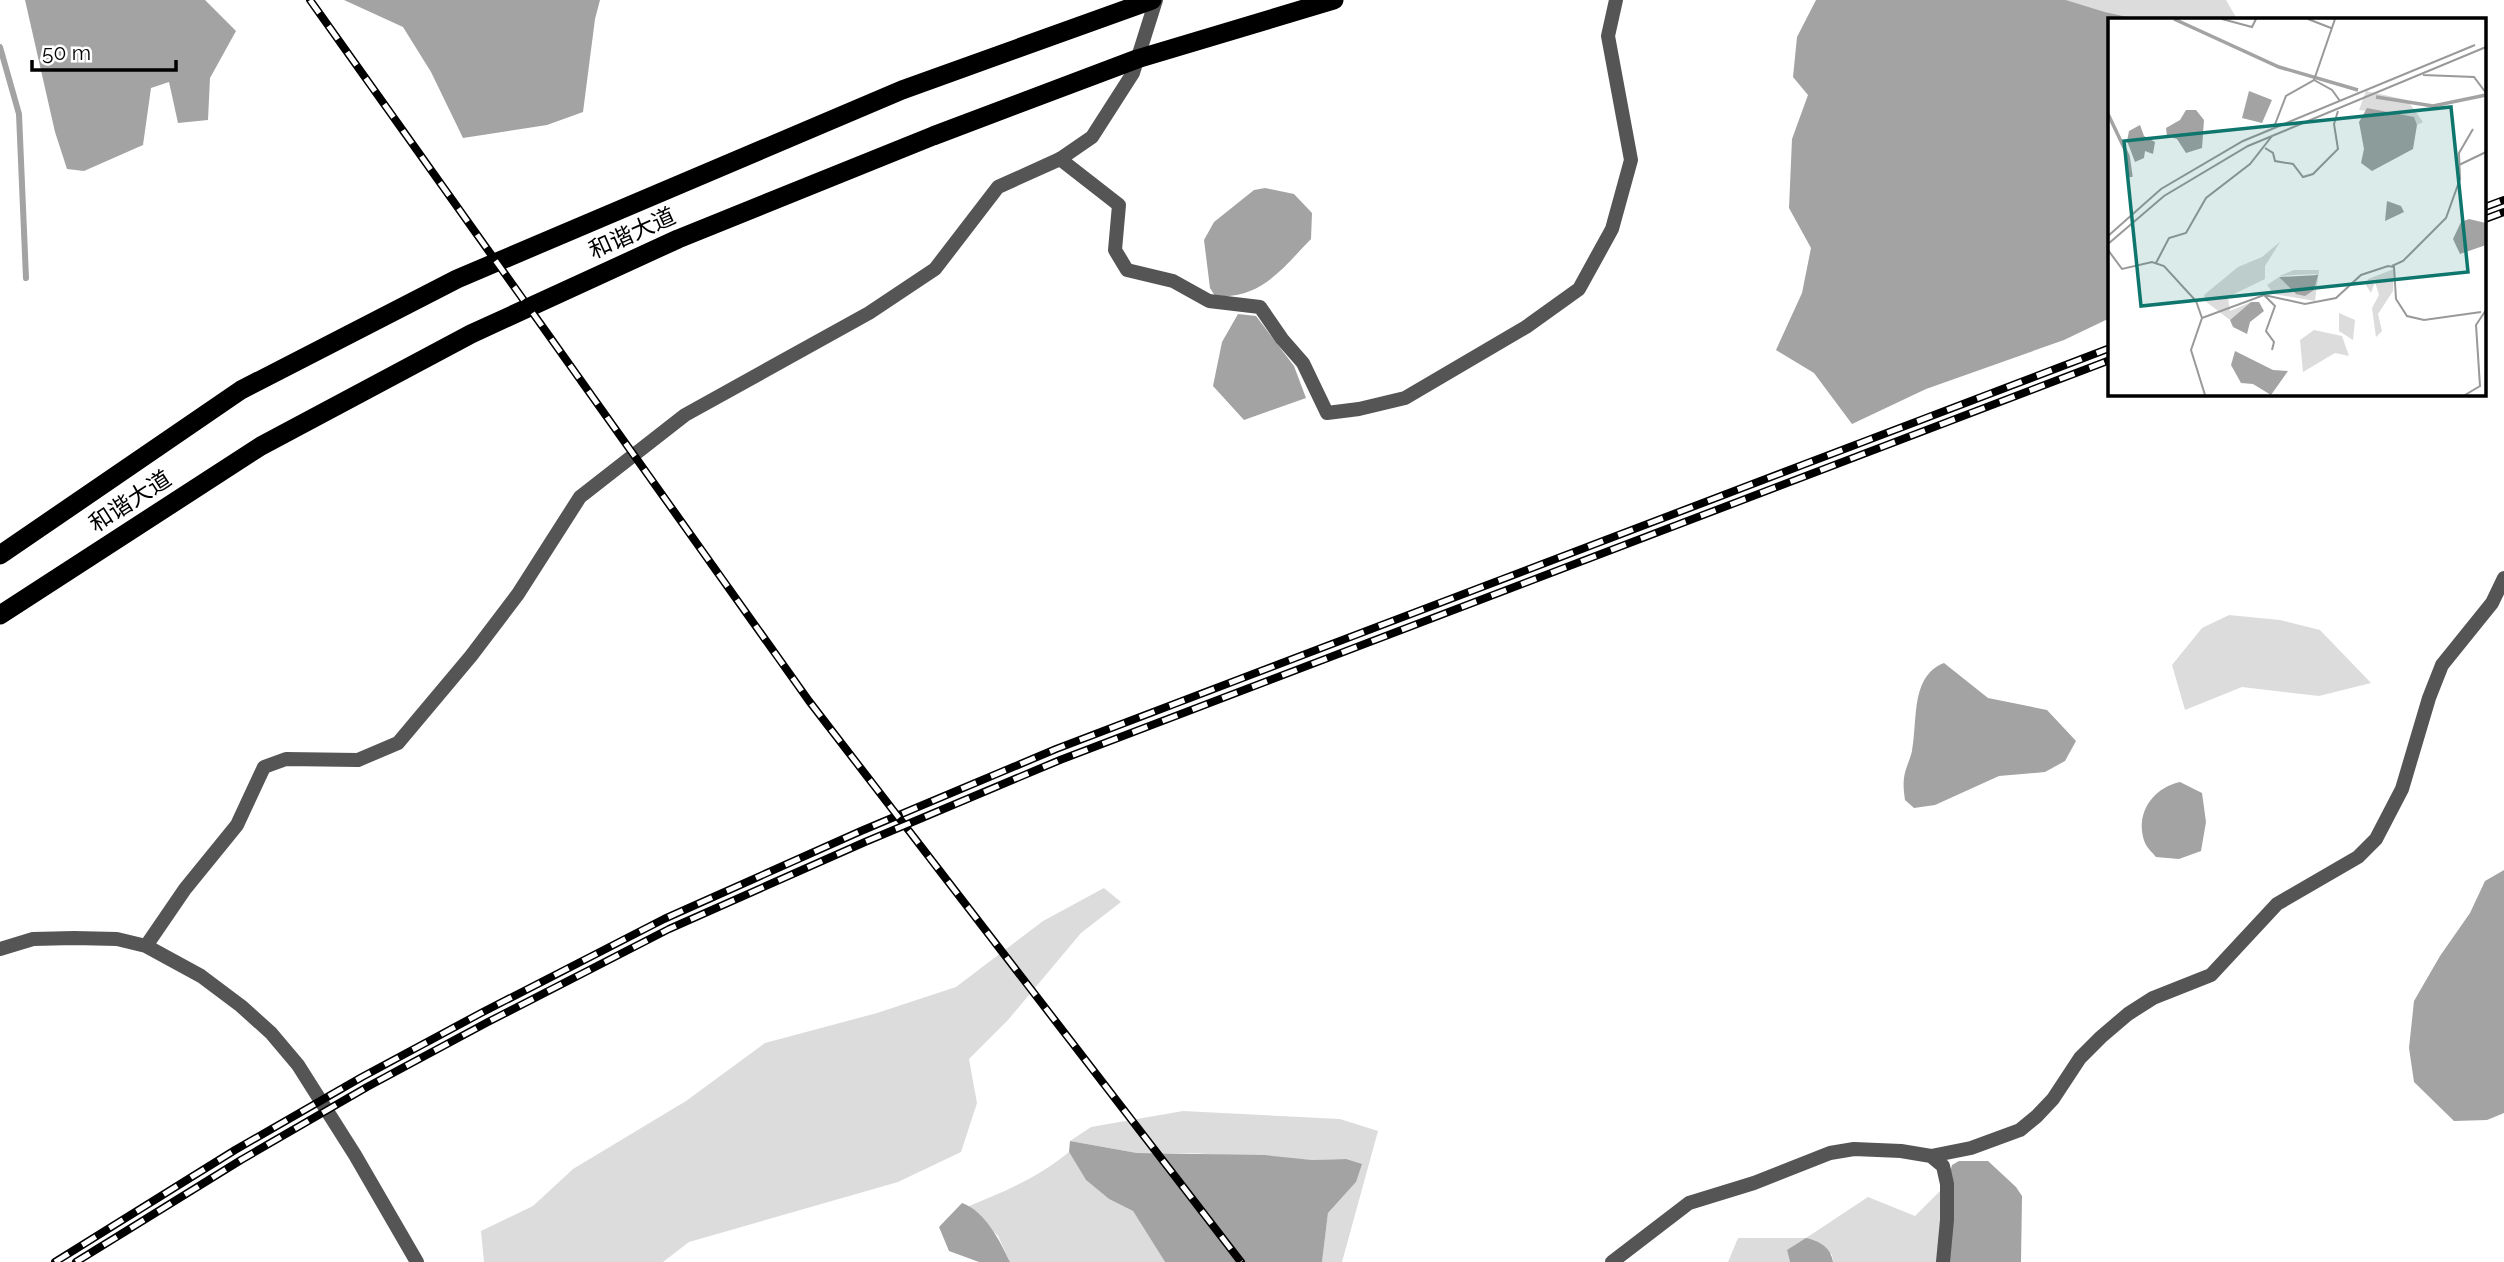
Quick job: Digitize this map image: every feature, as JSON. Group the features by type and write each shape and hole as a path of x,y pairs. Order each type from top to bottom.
{"highway":[{"name":"和谐大道","path":"0,555 241,390 457,279 902,90 1154,0"},
{"name":"和谐大道","path":"0,615 261,446 471,334 678,239 933,136 1137,59 1334,0"}],"street":[{"path":"146,946 185,889 237,825 264,767 286,759 358,760 398,743 471,656 518,594 580,497 685,415 869,313 935,269 998,187 1060,159 1092,137 1133,73 1154,0"},
{"path":"1060,159 1119,205 1115,250 1127,270 1173,281 1209,301 1260,307 1303,363 1326,413 1359,410 1405,398 1526,327 1579,289 1612,229 1631,160 1608,36 1616,0"},
{"path":"1612,1262 1689,1203 1754,1183 1830,1153 1854,1149 1901,1151 1931,1156 1971,1148 2020,1130 2053,1099 2080,1059 2128,1014 2153,998 2211,975 2277,904 2358,858 2376,839 2402,789 2429,698 2442,665 2492,603 2504,578"},
{"path":"0,948 33,939 117,939 146,946 201,976 242,1006 271,1033 298,1065 355,1155 417,1262"},
{"path":"1931,1156 1943,1166 1947,1184 1943,1262"}],"shaded area":[{"path":"25,0 205,0 236,31 210,78 208,120 178,123 169,82 151,88 143,145 84,171 67,169 55,132"},
{"path":"344,0 600,0 583,112 547,125 463,138 431,72 403,27"},
{"path":"1816,0 2066,0 2132,18 2108,18 2108,319 2064,340 1926,389 1852,424 1814,373 1776,350 1802,293 1811,248 1789,208 1792,139 1808,95 1793,77 1797,37"},
{"path":"2066,0 2226,0 2236,18 2132,18"},
{"path":"1265,188 1294,194 1312,213 1311,239 1280,271 1258,287 1231,296 1215,296 1210,288 1204,240 1214,222 1254,190"},
{"path":"1238,314 1256,316 1294,366 1306,398 1244,420 1213,386 1222,342"},
{"path":"2229,615 2280,620 2320,630 2371,683 2319,696 2242,687 2185,710 2172,665 2202,628"},
{"path":"1944,663 1988,698 2047,710 2076,741 2065,761 2045,772 1999,776 1935,805 1914,808 1905,800 1904,783 1912,751 1917,701 1926,678 1933,669"},
{"path":"2180,782 2202,793 2206,822 2201,851 2179,859 2156,857 2145,843 2142,833 2144,813 2148,804 2161,790"},
{"path":"2504,870 2504,1113 2487,1120 2454,1121 2414,1082 2409,1048 2414,1001 2440,956 2470,913 2485,881"},
{"path":"1104,888 1121,902 1081,933 1008,1020 969,1059 977,1103 961,1152 898,1182 689,1242 663,1262 484,1262 481,1231 533,1206 573,1169 686,1101 765,1043 877,1013 956,987 1043,921"},
{"path":"1183,1111 1340,1119 1378,1131 1342,1262 1322,1262 1328,1213 1356,1182 1346,1159 1137,1153 1070,1141 1091,1127"},
{"path":"1070,1141 1137,1153 1346,1159 1362,1164 1356,1182 1328,1213 1322,1262 1165,1262 1133,1211 1109,1199 1086,1180 1069,1152"},
{"path":"1069,1152 1086,1180 1109,1199 1133,1211 1165,1262 1010,1262 998,1236 969,1206 1034,1176"},
{"path":"1959,1161 1988,1161 2022,1196 2021,1262 1943,1262 1947,1184 1952,1165"},
{"path":"1947,1184 1943,1262 1833,1262 1832,1254 1787,1250 1790,1262 1728,1262 1738,1238 1806,1238 1868,1197 1915,1216"},
{"path":"962,1203 985,1220 1010,1262 979,1262 949,1251 939,1227"},
{"path":"1806,1238 1824,1246 1830,1252 1833,1262 1790,1262 1787,1250"}],"waterway":[{"path":"0,47 19,114 26,278"}],"railway":[{"path":"310,0 809,701 1241,1262"},
{"path":"2486,207 2504,200"},
{"path":"2486,219 2504,212"},
{"path":"55,1262 235,1150 481,1013 664,919 861,831 1056,749 2108,349"},
{"path":"76,1262 241,1160 367,1087 486,1023 669,929 865,842 1060,760 2108,361"}]}
